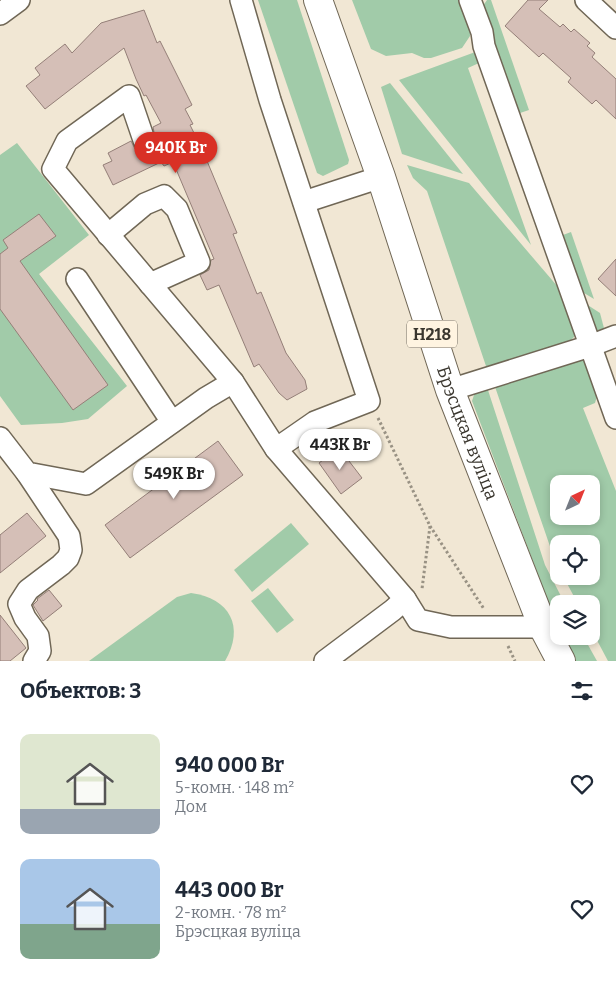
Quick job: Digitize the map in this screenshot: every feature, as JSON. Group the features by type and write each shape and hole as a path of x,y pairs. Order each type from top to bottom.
{"main road":[{"name":"Брэсцкая вуліца","path":"318,0 381,177 450,390 543,627 561,661"}],"lane":[{"path":"0,14 19,0"},
{"path":"241,0 270,100 369,401 315,422 276,449"},
{"path":"470,0 482,32 484,46 616,418"},
{"path":"586,0 616,28"},
{"path":"144,140 129,96 67,141 53,169 233,382 276,449 404,599 418,620 451,627 543,627"},
{"path":"304,202 381,177"},
{"path":"108,234 146,204 164,196 177,209 199,262 150,284"},
{"path":"77,279 172,422"},
{"path":"450,390 616,336"},
{"path":"27,474 86,484 206,398 233,382"},
{"path":"0,438 69,536 71,550 68,558 28,590 19,604 25,618 38,636 40,651 34,661"},
{"path":"325,661 393,610 404,599"}],"path":[{"path":"369,401 430,526 497,628 516,661"},
{"path":"418,620 430,526"}],"green space":[{"path":"258,0 297,0 349,160 348,164 323,176 317,173"},
{"path":"352,0 459,0 470,28 470,36 462,48 431,58 424,58 412,53 386,56 371,49"},
{"path":"487,0 491,0 529,110 520,113 512,103 480,10"},
{"path":"478,51 479,63 468,68 531,245 399,80"},
{"path":"390,83 463,174 402,154 381,87"},
{"path":"17,143 89,235 39,274 127,386 88,419 62,423 21,425 0,396 0,155"},
{"path":"407,165 469,183 564,294 575,329 574,337 565,346 488,372 427,191 413,178"},
{"path":"571,232 594,299 579,290 563,235"},
{"path":"583,302 600,313 605,332 595,334"},
{"path":"583,357 598,393 595,403 583,408 616,491 616,661 608,661 600,645 600,595 573,595 568,585 600,585 600,535 550,535 550,546 493,381"},
{"path":"486,384 545,565 550,575 550,585 555,585 560,595 550,595 550,606 472,401 475,392"},
{"path":"291,523 309,544 252,592 234,570"},
{"path":"268,588 294,620 277,633 251,601"},
{"path":"191,593 216,601 230,616 234,637 225,661 89,661 177,597"},
{"path":"566,645 588,645 597,661 574,661"}],"building":[{"path":"528,0 548,0 539,9 560,27 563,24 571,32 574,29 590,43 587,46 595,53 592,57 616,79 616,119 596,100 592,104 568,82 571,78 543,53 539,57 505,26"},
{"path":"144,10 157,43 160,41 192,105 185,109 193,124 190,125 237,233 233,234 257,294 261,292 286,353 305,380 307,389 287,400 279,393 259,364 254,367 219,285 207,290 200,275 209,270 211,260 214,259 173,162 164,166 161,162 113,185 103,165 112,161 108,153 131,141 135,149 141,152 148,152 153,149 156,142 153,127 161,123 146,95 144,96 124,48 45,109 26,86 40,75 35,68 65,44 72,53 101,23"},
{"path":"39,214 56,236 20,261 108,385 73,410 0,309 0,254 8,248 3,240"},
{"path":"616,259 616,296 598,279"},
{"path":"218,441 243,475 130,558 105,525"},
{"path":"339,448 362,478 341,494 319,463"},
{"path":"27,513 46,536 0,573 0,535"},
{"path":"49,590 62,606 43,621 33,605 37,599"},
{"path":"0,615 26,648 10,661 0,661"}]}
